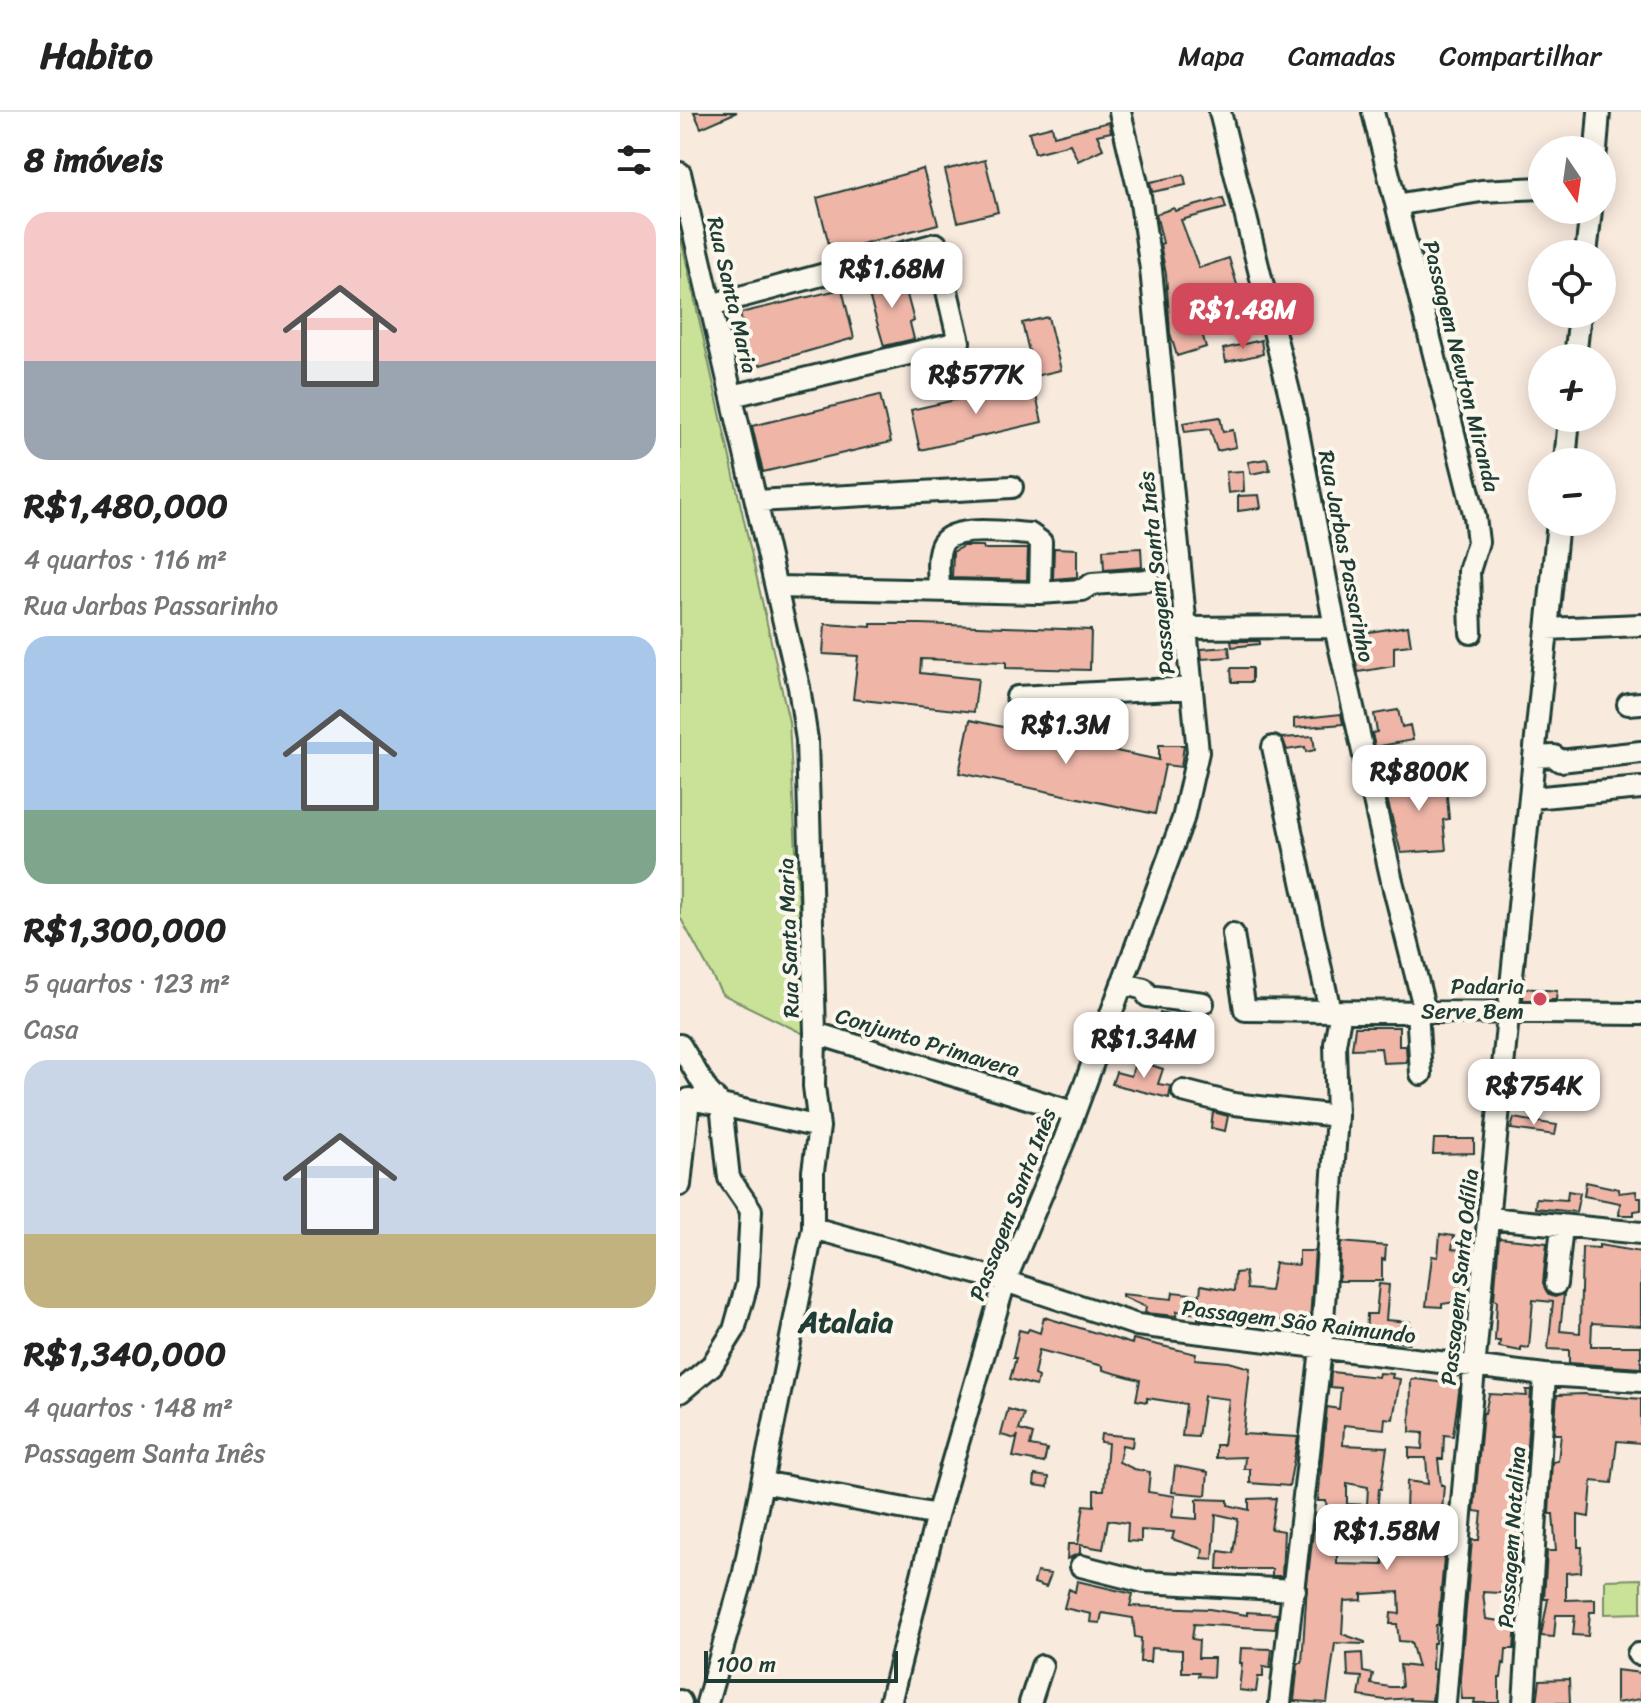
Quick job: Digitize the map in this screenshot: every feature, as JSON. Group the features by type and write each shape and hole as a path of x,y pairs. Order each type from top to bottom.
{"street":[{"name":"Passagem Santa Inês","path":"890,1703 937,1515 1005,1281 1064,1141 1183,819 1198,752 1151,269 1140,196 1120,112"},
{"name":"Rua Jarbas Passarinho","path":"1220,112 1295,416 1335,627 1421,1010 1421,1074"},
{"name":"Passagem Newton Miranda","path":"1373,112 1475,517 1478,542 1469,571 1471,633"},
{"path":"1597,136 1599,112"},
{"name":"Rua Santa Maria","path":"680,173 778,587 807,740 814,1086 819,1127 813,1171 813,1228 743,1577 707,1703"},
{"path":"1398,209 1407,203 1481,191 1528,189"},
{"path":"718,303 936,244 959,342 732,396"},
{"path":"757,501 1012,487"},
{"path":"939,590 941,545 948,538 968,531 1037,537 1041,542 1040,593"},
{"name":"Passagem Santa Odília","path":"1445,1703 1473,1366 1557,536"},
{"path":"778,587 1040,593 1082,590 1092,584 1148,580"},
{"path":"1547,629 1641,625"},
{"path":"1186,628 1335,627"},
{"path":"1017,697 1192,688"},
{"path":"1273,747 1335,1011 1337,1116 1321,1349 1280,1703"},
{"path":"1535,757 1554,756 1560,761 1641,752"},
{"path":"1531,798 1641,788"},
{"path":"1233,934 1245,1010 1641,1014"},
{"path":"1122,983 1144,989 1148,996 1203,1003"},
{"name":"Conjunto Primavera","path":"815,1033 1073,1112"},
{"path":"680,1045 707,1090 721,1105 729,1178 751,1210 747,1284 734,1330 712,1365 680,1392"},
{"path":"1183,1091 1234,1104 1337,1116"},
{"path":"680,1185 689,1099 819,1127"},
{"path":"1490,1218 1641,1233"},
{"path":"1556,1284 1562,1226"},
{"name":"Passagem São Raimundo","path":"813,1228 1005,1281 1137,1325 1545,1375 1641,1381"},
{"name":"Passagem Natalina","path":"1524,1703 1545,1375"},
{"path":"762,1482 937,1515"},
{"path":"1081,1566 1144,1582 1295,1590"},
{"path":"1030,1703 1042,1666"}],"green space":[{"path":"680,234 789,722 806,1035 722,994 680,917"},
{"path":"1641,1579 1641,1613 1605,1614 1605,1580"}],"building":[{"path":"694,112 737,112 701,128"},
{"path":"1109,122 1111,132 1097,135 1103,149 1078,161 1070,144 1035,153 1029,132 1052,126 1054,136"},
{"path":"985,160 998,212 958,222 945,170"},
{"path":"923,169 938,224 831,252 817,198"},
{"path":"1184,175 1186,185 1152,192 1150,182"},
{"path":"1223,198 1226,208 1181,220 1199,268 1229,258 1238,288 1227,291 1233,314 1199,323 1206,347 1177,356 1170,333 1166,274 1160,244 1163,243 1156,214"},
{"path":"902,276 914,321 910,323 914,339 884,346 866,285"},
{"path":"842,289 854,338 750,368 740,313"},
{"path":"1048,317 1061,370 1035,376 1022,323"},
{"path":"1261,340 1263,354 1226,362 1223,349"},
{"path":"1033,382 1042,422 920,450 911,410"},
{"path":"880,395 891,442 763,472 752,426"},
{"path":"1220,417 1223,432 1233,430 1236,447 1217,451 1210,429 1185,432 1183,423"},
{"path":"1267,459 1270,470 1251,474 1248,462"},
{"path":"1243,471 1244,491 1228,493 1226,472"},
{"path":"1259,495 1261,508 1238,511 1238,496"},
{"path":"963,546 1028,549 1027,580 952,578 953,552"},
{"path":"1054,548 1077,549 1077,577 1053,579"},
{"path":"1141,548 1142,567 1104,570 1103,550"},
{"path":"825,624 1091,630 1090,670 1006,668 1006,662 921,659 920,673 978,679 974,712 853,699 858,656 823,654"},
{"path":"1408,626 1411,645 1394,647 1394,666 1358,672 1350,635"},
{"path":"1231,641 1259,641 1259,644 1232,647"},
{"path":"1229,647 1230,657 1202,659 1201,649"},
{"path":"1231,668 1252,668 1252,682 1232,682"},
{"path":"1398,710 1402,727 1410,725 1413,740 1375,747 1372,733 1377,732 1374,714"},
{"path":"1045,711 1055,712 1054,738 1159,760 1159,745 1184,745 1181,767 1165,765 1155,814 959,773 970,720 1045,736"},
{"path":"1341,714 1343,724 1294,728 1294,719"},
{"path":"1313,736 1315,750 1306,752 1305,747 1287,750 1282,738"},
{"path":"1445,775 1449,819 1443,820 1446,850 1401,853 1383,783"},
{"path":"1524,988 1557,991 1556,1000 1523,1000"},
{"path":"1160,1013 1189,1020 1186,1033 1157,1026"},
{"path":"1355,1027 1399,1027 1399,1046 1406,1046 1407,1062 1383,1063 1381,1048 1352,1049"},
{"path":"1136,1060 1163,1069 1158,1084 1171,1086 1169,1098 1112,1084 1116,1072 1131,1076"},
{"path":"1213,1112 1228,1116 1225,1131 1211,1128"},
{"path":"1514,1118 1557,1125 1555,1135 1511,1129"},
{"path":"1434,1139 1474,1139 1474,1153 1433,1154"},
{"path":"1586,1182 1619,1189 1619,1193 1636,1191 1637,1198 1641,1198 1641,1210 1634,1211 1634,1215 1619,1215 1620,1203 1584,1196"},
{"path":"1568,1191 1580,1193 1576,1212 1535,1208 1536,1198 1567,1200"},
{"path":"1440,1234 1454,1236 1452,1249 1472,1251 1467,1304 1455,1302 1442,1304 1442,1307 1426,1306 1432,1256 1438,1257"},
{"path":"1499,1238 1547,1243 1543,1283 1549,1295 1564,1294 1560,1331 1580,1333 1582,1247 1599,1248 1599,1245 1641,1252 1641,1326 1592,1323 1591,1346 1641,1346 1641,1368 1569,1363 1569,1350 1548,1349 1553,1302 1533,1300 1529,1348 1521,1347 1521,1351 1499,1347 1500,1341 1495,1341 1497,1300 1494,1299"},
{"path":"1341,1242 1386,1246 1385,1260 1382,1259 1382,1281 1339,1281"},
{"path":"1299,1251 1315,1251 1309,1333 1293,1331 1294,1320 1256,1319 1253,1326 1198,1319 1198,1314 1177,1311 1176,1316 1145,1313 1146,1307 1122,1296 1172,1299 1173,1292 1200,1295 1201,1285 1234,1291 1235,1273 1245,1272 1247,1289 1270,1291 1275,1263 1299,1265"},
{"path":"1379,1284 1389,1285 1386,1320 1410,1322 1409,1343 1366,1340 1367,1314 1376,1314"},
{"path":"1044,1317 1132,1344 1133,1339 1196,1354 1195,1359 1229,1362 1250,1368 1243,1434 1298,1437 1289,1486 1250,1483 1250,1469 1244,1469 1245,1457 1216,1458 1216,1445 1223,1445 1229,1399 1204,1396 1198,1437 1182,1436 1186,1404 1147,1398 1147,1402 1136,1400 1140,1380 1103,1370 1103,1366 1039,1350 1034,1375 1038,1377 1036,1386 1010,1379 1019,1330 1027,1332 1029,1329 1040,1333"},
{"path":"1331,1372 1378,1377 1379,1373 1393,1374 1392,1378 1400,1379 1393,1419 1385,1418 1384,1429 1344,1425 1343,1445 1387,1447 1376,1524 1369,1524 1369,1539 1355,1539 1355,1522 1329,1525 1326,1501 1318,1501 1327,1407 1339,1409 1341,1388 1330,1387","holes":["1347,1483 1368,1487 1367,1505 1347,1504"]},
{"path":"1411,1380 1460,1385 1453,1436 1444,1435 1443,1459 1438,1459 1441,1485 1444,1485 1441,1524 1447,1524 1438,1625 1433,1643 1432,1669 1435,1670 1432,1701 1359,1696 1362,1677 1348,1676 1347,1654 1362,1653 1363,1672 1373,1674 1371,1684 1402,1687 1400,1665 1418,1667 1411,1642 1399,1641 1397,1624 1390,1624 1391,1613 1400,1614 1399,1592 1362,1594 1362,1600 1344,1601 1342,1634 1365,1644 1335,1643 1327,1703 1294,1701 1298,1663 1302,1663 1314,1524 1329,1526 1330,1551 1337,1551 1337,1564 1383,1565 1383,1545 1405,1540 1407,1481 1428,1484 1426,1458 1409,1458 1409,1448 1422,1449 1423,1433 1410,1432"},
{"path":"1526,1390 1531,1390 1525,1472 1513,1472 1509,1501 1524,1502 1522,1533 1516,1532 1515,1559 1520,1560 1516,1594 1483,1592 1486,1619 1516,1623 1514,1649 1506,1649 1505,1664 1499,1678 1499,1703 1474,1703 1475,1699 1462,1699 1460,1678 1472,1540 1479,1540 1482,1512 1474,1511 1483,1413 1489,1394 1527,1396"},
{"path":"1557,1395 1641,1399 1641,1443 1617,1441 1612,1483 1592,1481 1589,1517 1578,1515 1581,1572 1566,1573 1566,1600 1595,1599 1595,1612 1590,1612 1588,1636 1573,1635 1575,1615 1556,1615 1554,1637 1541,1636 1548,1599 1544,1599 1547,1551 1556,1551 1553,1514 1549,1514 1552,1462 1558,1461 1561,1434 1554,1434"},
{"path":"1008,1409 1024,1414 1019,1430 1033,1434 1030,1446 1047,1449 1044,1463 1013,1457 1018,1435 1016,1439 1001,1435"},
{"path":"1101,1434 1133,1437 1132,1447 1122,1445 1119,1462 1150,1472 1148,1492 1175,1496 1172,1517 1197,1519 1197,1499 1228,1500 1228,1505 1249,1510 1249,1499 1276,1498 1271,1529 1284,1531 1282,1576 1272,1576 1272,1569 1218,1569 1219,1551 1233,1553 1238,1519 1216,1514 1213,1559 1202,1558 1203,1549 1172,1539 1174,1532 1141,1530 1141,1542 1127,1541 1128,1523 1108,1520 1103,1549 1080,1545 1080,1553 1067,1559 1068,1544 1078,1544 1084,1505 1094,1506 1094,1490 1104,1490 1108,1443 1100,1442"},
{"path":"1175,1466 1208,1472 1206,1495 1172,1492"},
{"path":"1035,1475 1049,1477 1048,1487 1034,1485"},
{"path":"1037,1572 1051,1574 1046,1587 1034,1583"},
{"path":"1077,1581 1133,1594 1130,1606 1209,1609 1247,1615 1247,1612 1277,1614 1275,1629 1194,1624 1192,1639 1199,1640 1198,1658 1214,1658 1213,1677 1198,1676 1199,1672 1182,1672 1182,1650 1151,1648 1150,1662 1140,1662 1141,1638 1135,1637 1133,1618 1102,1613 1100,1623 1090,1622 1091,1614 1064,1608 1069,1589 1075,1592"},
{"path":"1241,1648 1272,1649 1270,1668 1263,1667 1263,1677 1258,1677 1256,1692 1239,1690"},
{"path":"1616,1670 1641,1673 1641,1699 1616,1703"},
{"path":"1569,1679 1570,1703 1537,1703 1540,1680"}],"place":[{"name":"Padaria Serve Bem","path":"1540,999"}],"district":[{"name":"Atalaia","path":"846,1322"}]}
